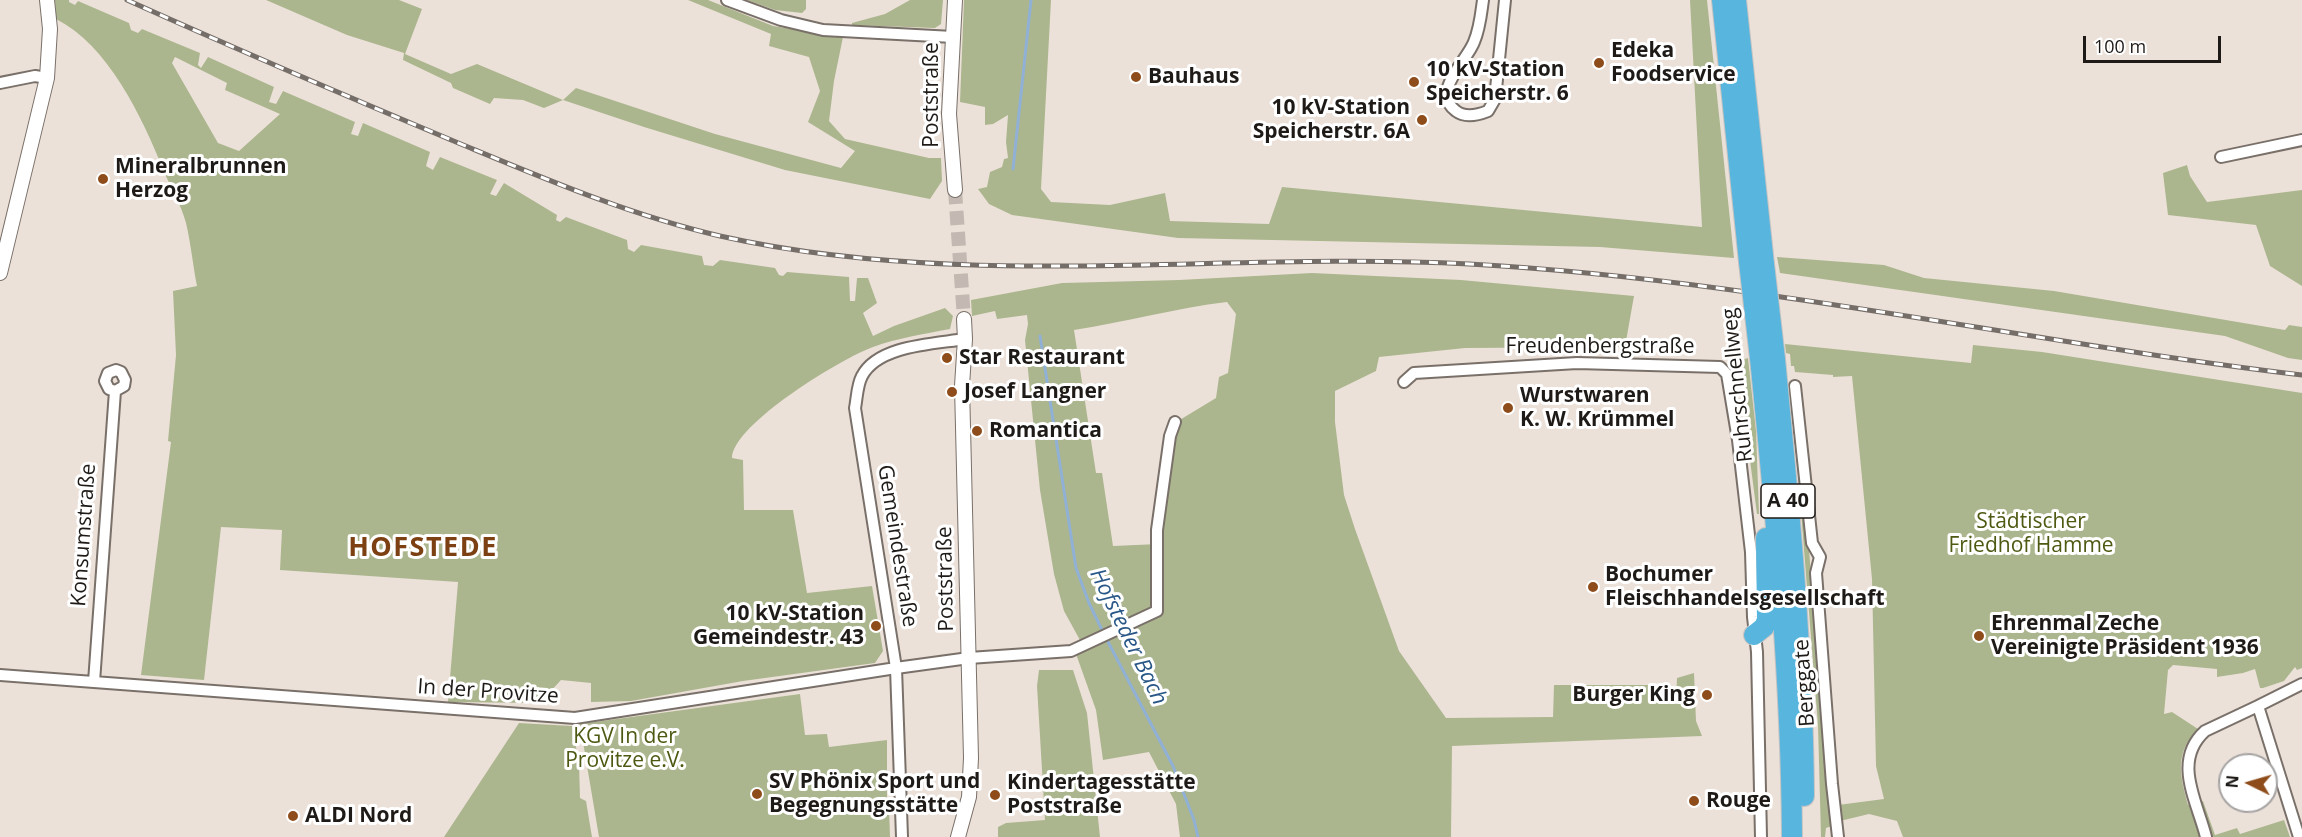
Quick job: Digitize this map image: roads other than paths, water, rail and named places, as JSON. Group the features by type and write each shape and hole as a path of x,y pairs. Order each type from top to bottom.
{"highway":[{"name":"Ruhrschnellweg","path":"1722,0 1793,546 1804,738 1804,837"},
{"name":"Ruhrschnellweg","path":"1736,0 1756,263"},
{"name":"Ruhrschnellweg","path":"1767,358 1765,406 1776,512 1785,640 1792,837"},
{"path":"1754,635 1764,627 1767,620 1765,406"}],"street":[{"path":"0,273 46,78 50,51 47,0"},
{"path":"727,0 781,20 823,30 953,37"},
{"name":"Poststraße","path":"955,0 950,114 955,190"},
{"path":"1483,0 1479,31 1473,45 1449,82 1447,92 1449,104 1454,110 1464,114 1473,115 1488,111 1495,99 1505,0"},
{"path":"0,83 35,76 46,78"},
{"path":"2222,157 2302,140"},
{"name":"Poststraße","path":"958,837 965,816 971,774 962,386 964,319"},
{"name":"Gemeindestraße","path":"902,837 896,668 855,408 861,379 877,359 891,352 965,339"},
{"name":"Freudenbergstraße","path":"1404,382 1414,373 1578,363 1720,366 1727,374 1748,513 1758,671 1761,837"},
{"name":"Berggate","path":"1795,386 1812,543 1820,557 1816,573 1838,837"},
{"name":"Konsumstraße","path":"94,682 115,391"},
{"name":"In der Provitze","path":"0,675 575,718 969,658 1054,654 1071,651 1157,611 1157,530 1170,436 1175,422"},
{"path":"2206,837 2189,778 2188,755 2198,738 2205,732 2302,684"},
{"path":"2258,706 2300,837"}],"waterway":[{"name":"Hofsteder Bach","path":"1013,169 1031,0"},
{"name":"Hofsteder Bach","path":"1040,336 1076,568 1103,632"},
{"name":"Hofsteder Bach","path":"1106,638 1173,766 1194,820 1198,837"}],"tunnel":[{"path":"955,190 964,319"}],"railway":[{"path":"127,0 374,107 586,195 653,218 720,236 813,252 906,262 999,266 1375,261 1469,264 1574,272 1782,297 2094,346 2302,375"}],"place":[{"name":"Edeka Foodservice","path":"1599,63"},
{"name":"Bauhaus","path":"1136,77"},
{"name":"10 kV-Station Speicherstr. 6","path":"1414,82"},
{"name":"10 kV-Station Speicherstr. 6A","path":"1422,120"},
{"name":"Mineralbrunnen Herzog","path":"103,179"},
{"name":"Star Restaurant","path":"947,358"},
{"name":"Josef Langner","path":"952,392"},
{"name":"Wurstwaren K. W. Krümmel","path":"1508,408"},
{"name":"Romantica","path":"977,431"},
{"name":"Bochumer Fleischhandelsgesellschaft","path":"1593,587"},
{"name":"10 kV-Station Gemeindestr. 43","path":"876,626"},
{"name":"Ehrenmal Zeche Vereinigte Präsident 1936","path":"1979,636"},
{"name":"Burger King","path":"1707,695"},
{"name":"SV Phönix Sport und Begegnungsstätte","path":"757,794"},
{"name":"Kindertagesstätte Poststraße","path":"995,795"},
{"name":"Rouge","path":"1694,801"},
{"name":"ALDI Nord","path":"293,816"}],"district":[{"name":"HOFSTEDE","path":"423,548"}],"park label":[{"name":"Städtischer Friedhof Hamme","path":"2031,534"},
{"name":"KGV In der Provitze e.V.","path":"625,749"}]}
